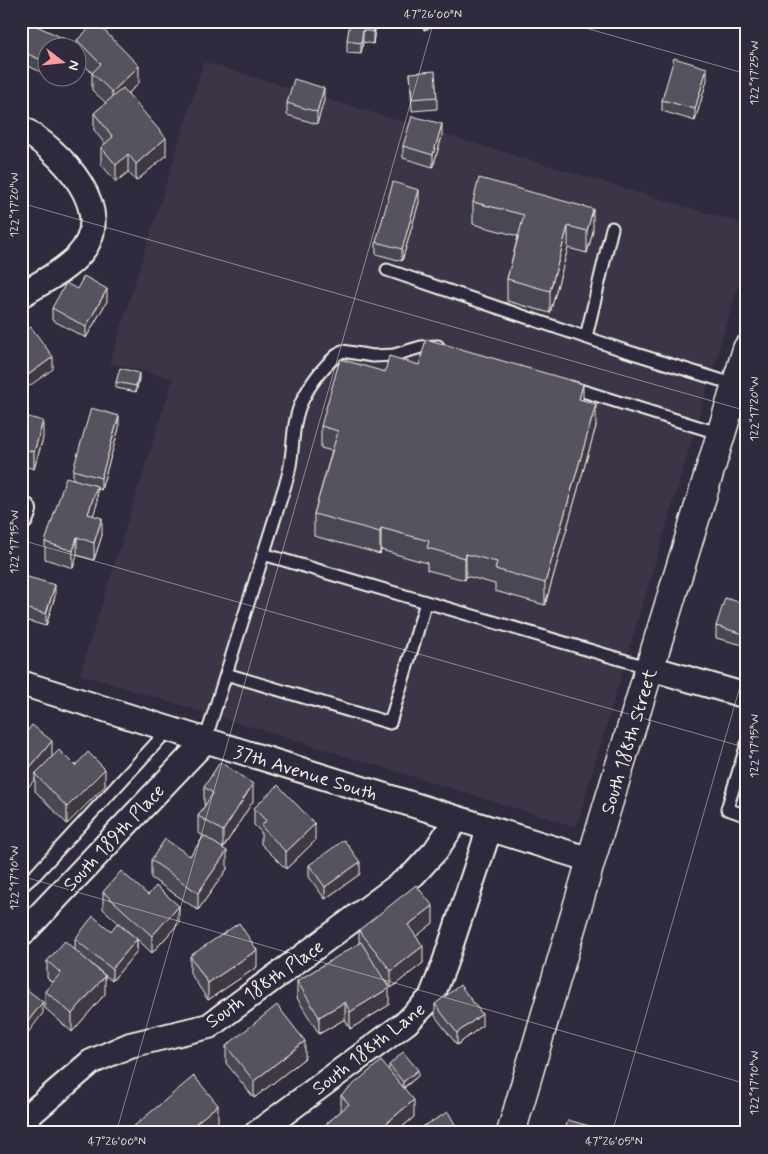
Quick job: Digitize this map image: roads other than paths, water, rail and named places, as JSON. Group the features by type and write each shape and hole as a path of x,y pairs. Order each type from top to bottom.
{"main road":[{"name":"South 188th Street","path":"511,1133 591,860 747,349"}],"street":[{"path":"21,128 38,138 56,154 85,191 91,207 93,220 91,235 79,255 70,264 21,295"},
{"path":"650,668 747,696"},
{"name":"37th Avenue South","path":"21,683 456,820 591,860"},
{"name":"South 189th Place","path":"21,935 205,741"},
{"name":"South 188th Place","path":"21,1122 92,1062 130,1045 209,1026 414,874 436,850 456,820"},
{"name":"South 188th Lane","path":"257,1133 407,1022 431,998 444,965 489,830"}],"lane":[{"path":"586,336 612,228"},
{"path":"387,270 736,385"},
{"path":"205,741 288,476 293,430 301,402 313,380 326,364 342,351 373,356 394,355 421,346 439,346 448,349"},
{"path":"559,383 721,434"},
{"path":"263,554 650,668"},
{"path":"226,674 390,723 426,602"},
{"path":"21,887 36,874 169,729"},
{"path":"747,744 727,809 747,816"}]}
